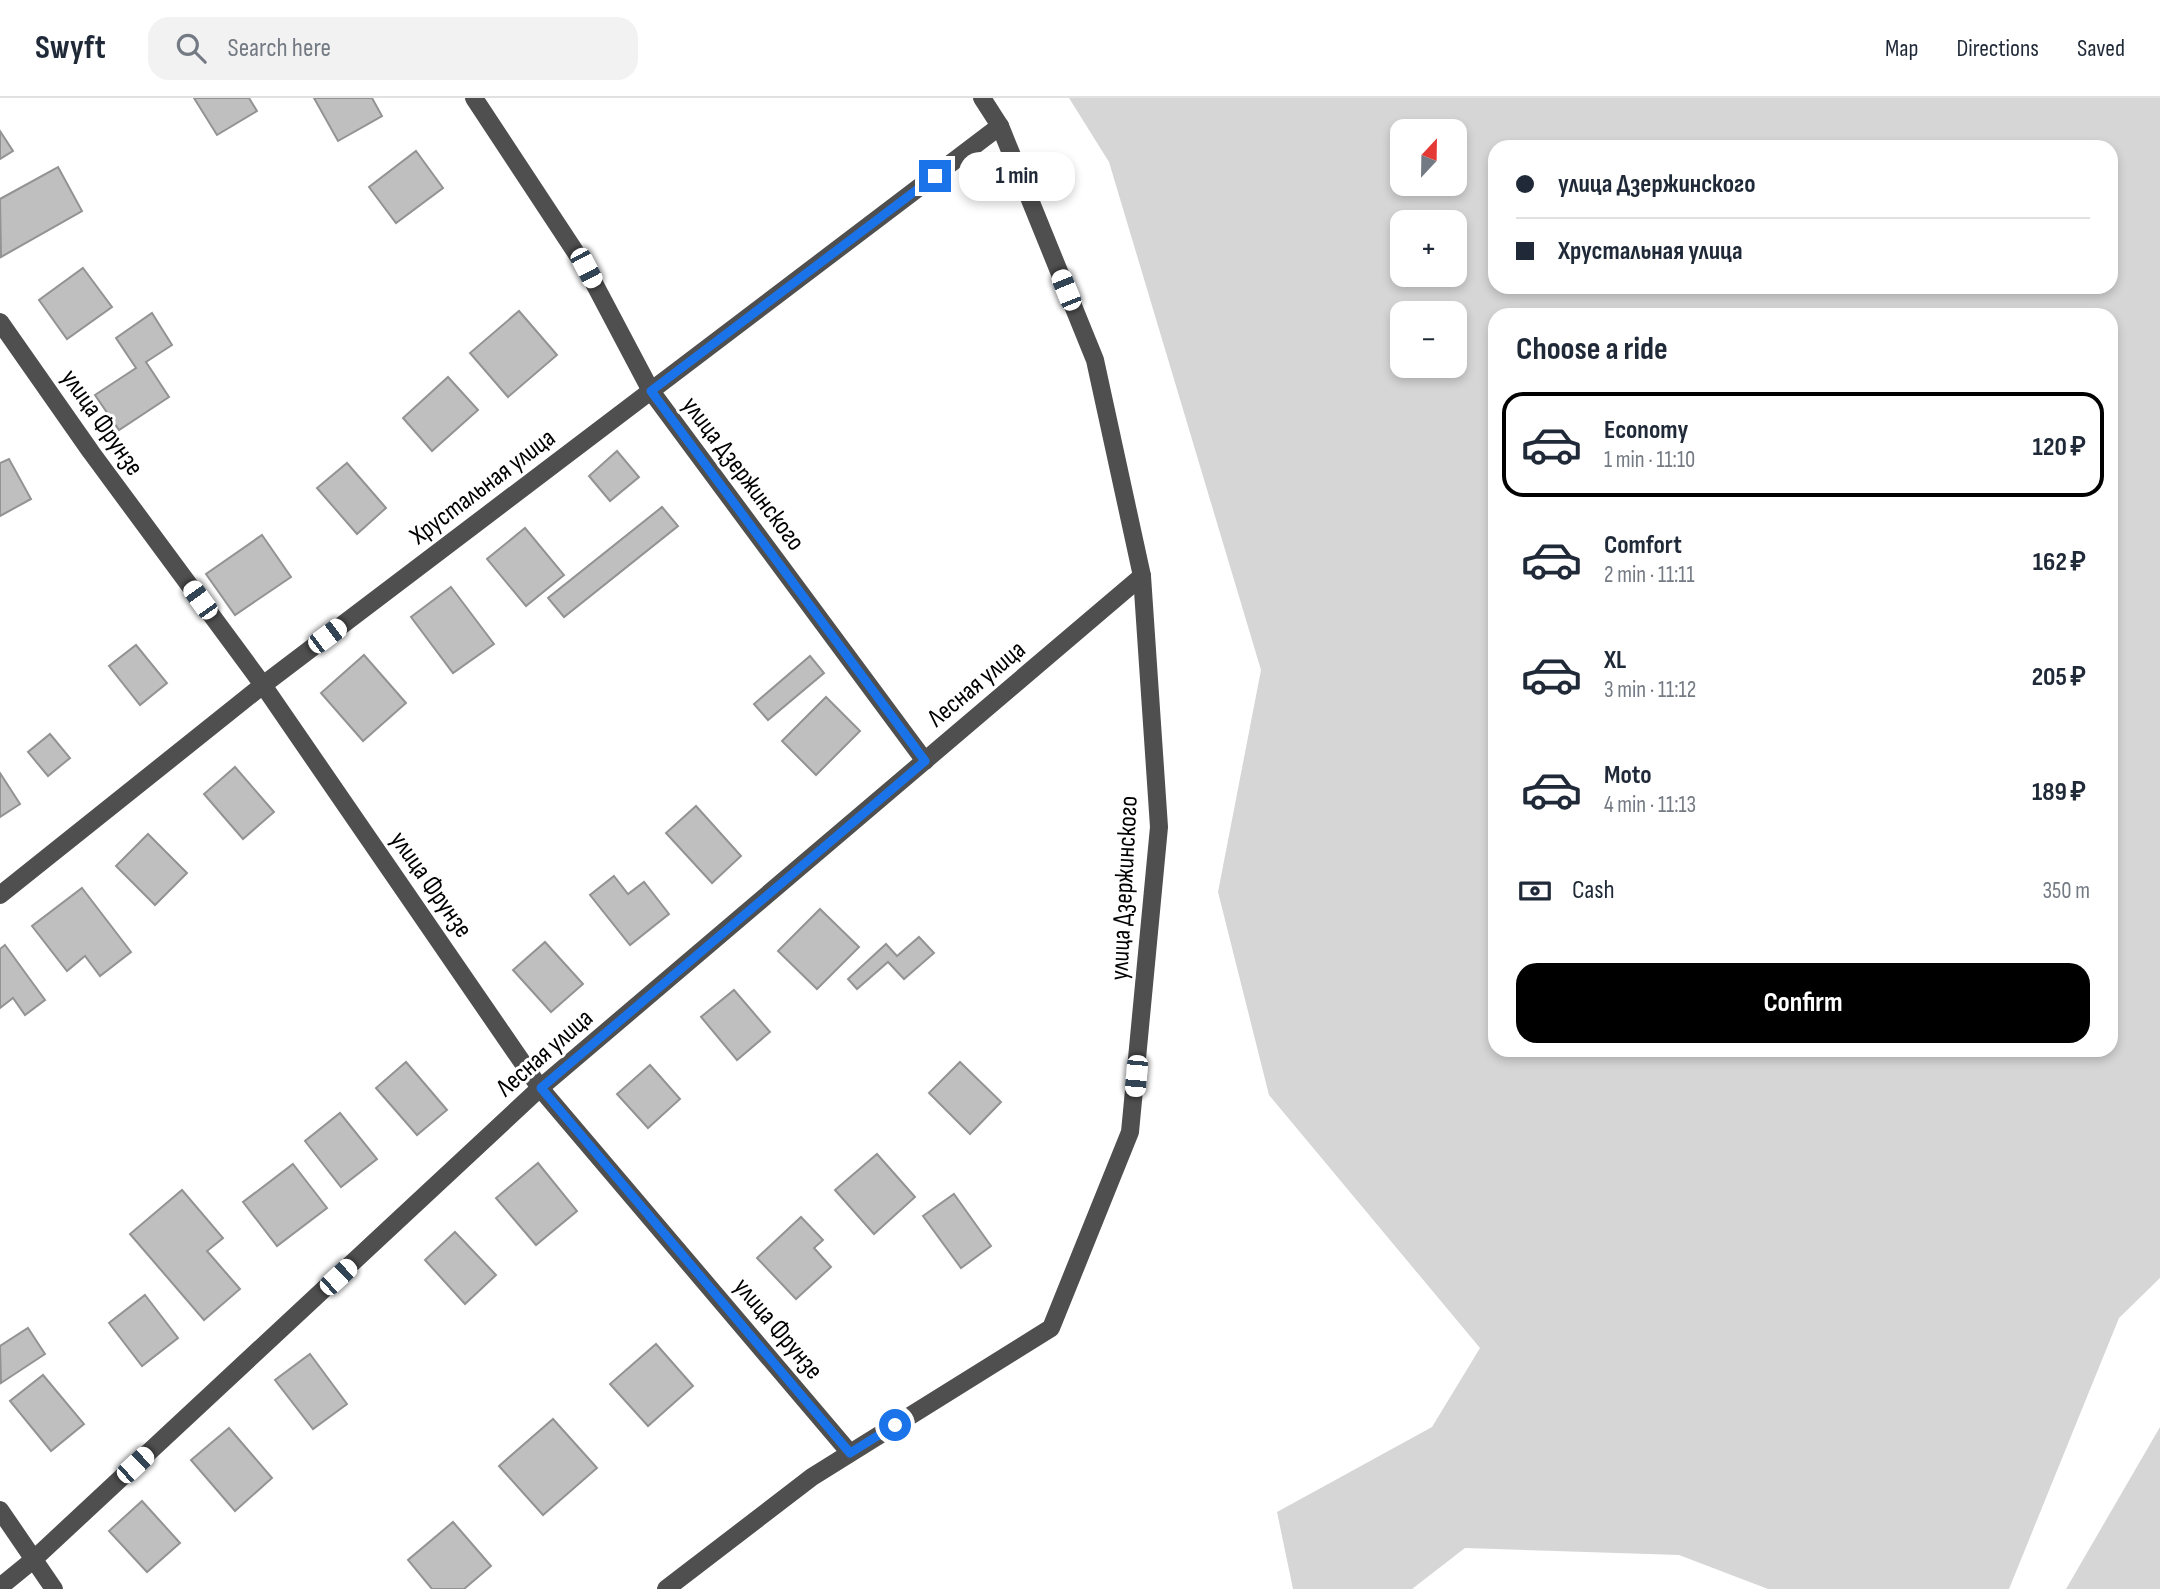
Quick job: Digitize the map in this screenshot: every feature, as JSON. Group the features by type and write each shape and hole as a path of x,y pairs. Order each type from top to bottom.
{"street":[{"name":"улица Дзержинского","path":"474,98 586,268 651,391 925,761"},
{"name":"улица Дзержинского","path":"666,1589 812,1477 1051,1328 1130,1132 1159,827 1142,576 1095,360 1000,126 982,98"},
{"name":"Хрустальная улица","path":"0,895 263,685 1000,126"},
{"name":"улица Фрунзе","path":"0,322 90,452 263,685 541,1088 850,1453"},
{"name":"Лесная улица","path":"0,1587 33,1560 541,1088 1142,576"},
{"path":"0,1510 54,1589"}],"shaded area":[{"path":"1069,98 2160,98 2160,1278 2119,1318 2009,1589 1768,1589 1679,1555 1465,1548 1412,1589 1293,1589 1277,1512 1432,1427 1480,1348 1269,1095 1218,892 1261,670 1109,162"},
{"path":"2160,1427 2160,1589 2066,1589"}],"building":[{"path":"194,98 249,98 257,111 217,135"},
{"path":"314,98 372,98 382,116 338,141"},
{"path":"0,131 13,151 0,159"},
{"path":"416,151 443,188 396,223 369,187"},
{"path":"58,167 82,211 1,257 0,199"},
{"path":"83,268 112,307 67,339 39,300"},
{"path":"519,311 557,355 508,397 470,353"},
{"path":"152,313 172,345 146,362 169,397 119,430 95,395 136,368 116,338"},
{"path":"448,377 478,410 432,451 403,418"},
{"path":"617,451 639,477 610,501 589,476"},
{"path":"9,459 31,499 0,516 0,463"},
{"path":"347,463 386,508 357,534 317,488"},
{"path":"662,507 678,526 564,617 548,598"},
{"path":"525,528 564,575 526,606 487,559"},
{"path":"262,535 291,577 235,615 206,574"},
{"path":"451,587 494,644 453,673 411,617"},
{"path":"136,645 167,683 140,705 109,666"},
{"path":"364,655 406,703 363,741 321,693"},
{"path":"810,656 824,673 768,720 754,704"},
{"path":"826,697 860,731 816,775 782,741"},
{"path":"50,734 70,758 48,776 28,752"},
{"path":"235,767 274,812 243,839 204,794"},
{"path":"0,773 20,804 0,817"},
{"path":"696,806 741,856 712,883 666,833"},
{"path":"148,834 187,873 155,905 116,866"},
{"path":"614,876 628,894 644,882 669,914 630,945 590,895"},
{"path":"82,888 131,952 100,976 85,956 67,971 32,926"},
{"path":"820,909 859,947 817,989 778,951"},
{"path":"919,937 934,953 904,979 888,962 857,989 848,979 886,944 897,956"},
{"path":"545,942 583,984 551,1012 513,970"},
{"path":"5,945 45,1000 25,1015 13,998 0,1008 0,949"},
{"path":"734,990 770,1032 737,1060 701,1017"},
{"path":"406,1062 447,1110 417,1135 376,1088"},
{"path":"960,1062 1001,1102 970,1134 929,1093"},
{"path":"650,1065 680,1099 648,1128 617,1094"},
{"path":"340,1113 377,1159 341,1187 305,1141"},
{"path":"877,1154 915,1197 874,1234 835,1190"},
{"path":"538,1163 577,1211 536,1245 496,1198"},
{"path":"293,1164 327,1208 277,1246 243,1202"},
{"path":"182,1190 223,1238 207,1251 240,1289 204,1320 130,1234"},
{"path":"954,1194 991,1246 961,1268 923,1216"},
{"path":"801,1217 823,1240 814,1248 831,1267 796,1299 757,1258"},
{"path":"455,1232 496,1275 465,1304 425,1260"},
{"path":"145,1295 178,1338 142,1366 109,1323"},
{"path":"28,1328 45,1354 1,1383 0,1346"},
{"path":"656,1344 693,1386 648,1426 610,1384"},
{"path":"310,1354 347,1404 313,1429 275,1380"},
{"path":"43,1375 84,1424 51,1451 10,1401"},
{"path":"553,1419 597,1468 543,1515 499,1466"},
{"path":"229,1428 272,1478 235,1511 191,1460"},
{"path":"142,1501 180,1543 147,1572 109,1531"},
{"path":"453,1522 491,1566 464,1589 432,1589 408,1560"}],"route":[{"path":"895,1425 850,1453 541,1088 925,761 651,391 935,176"}]}
